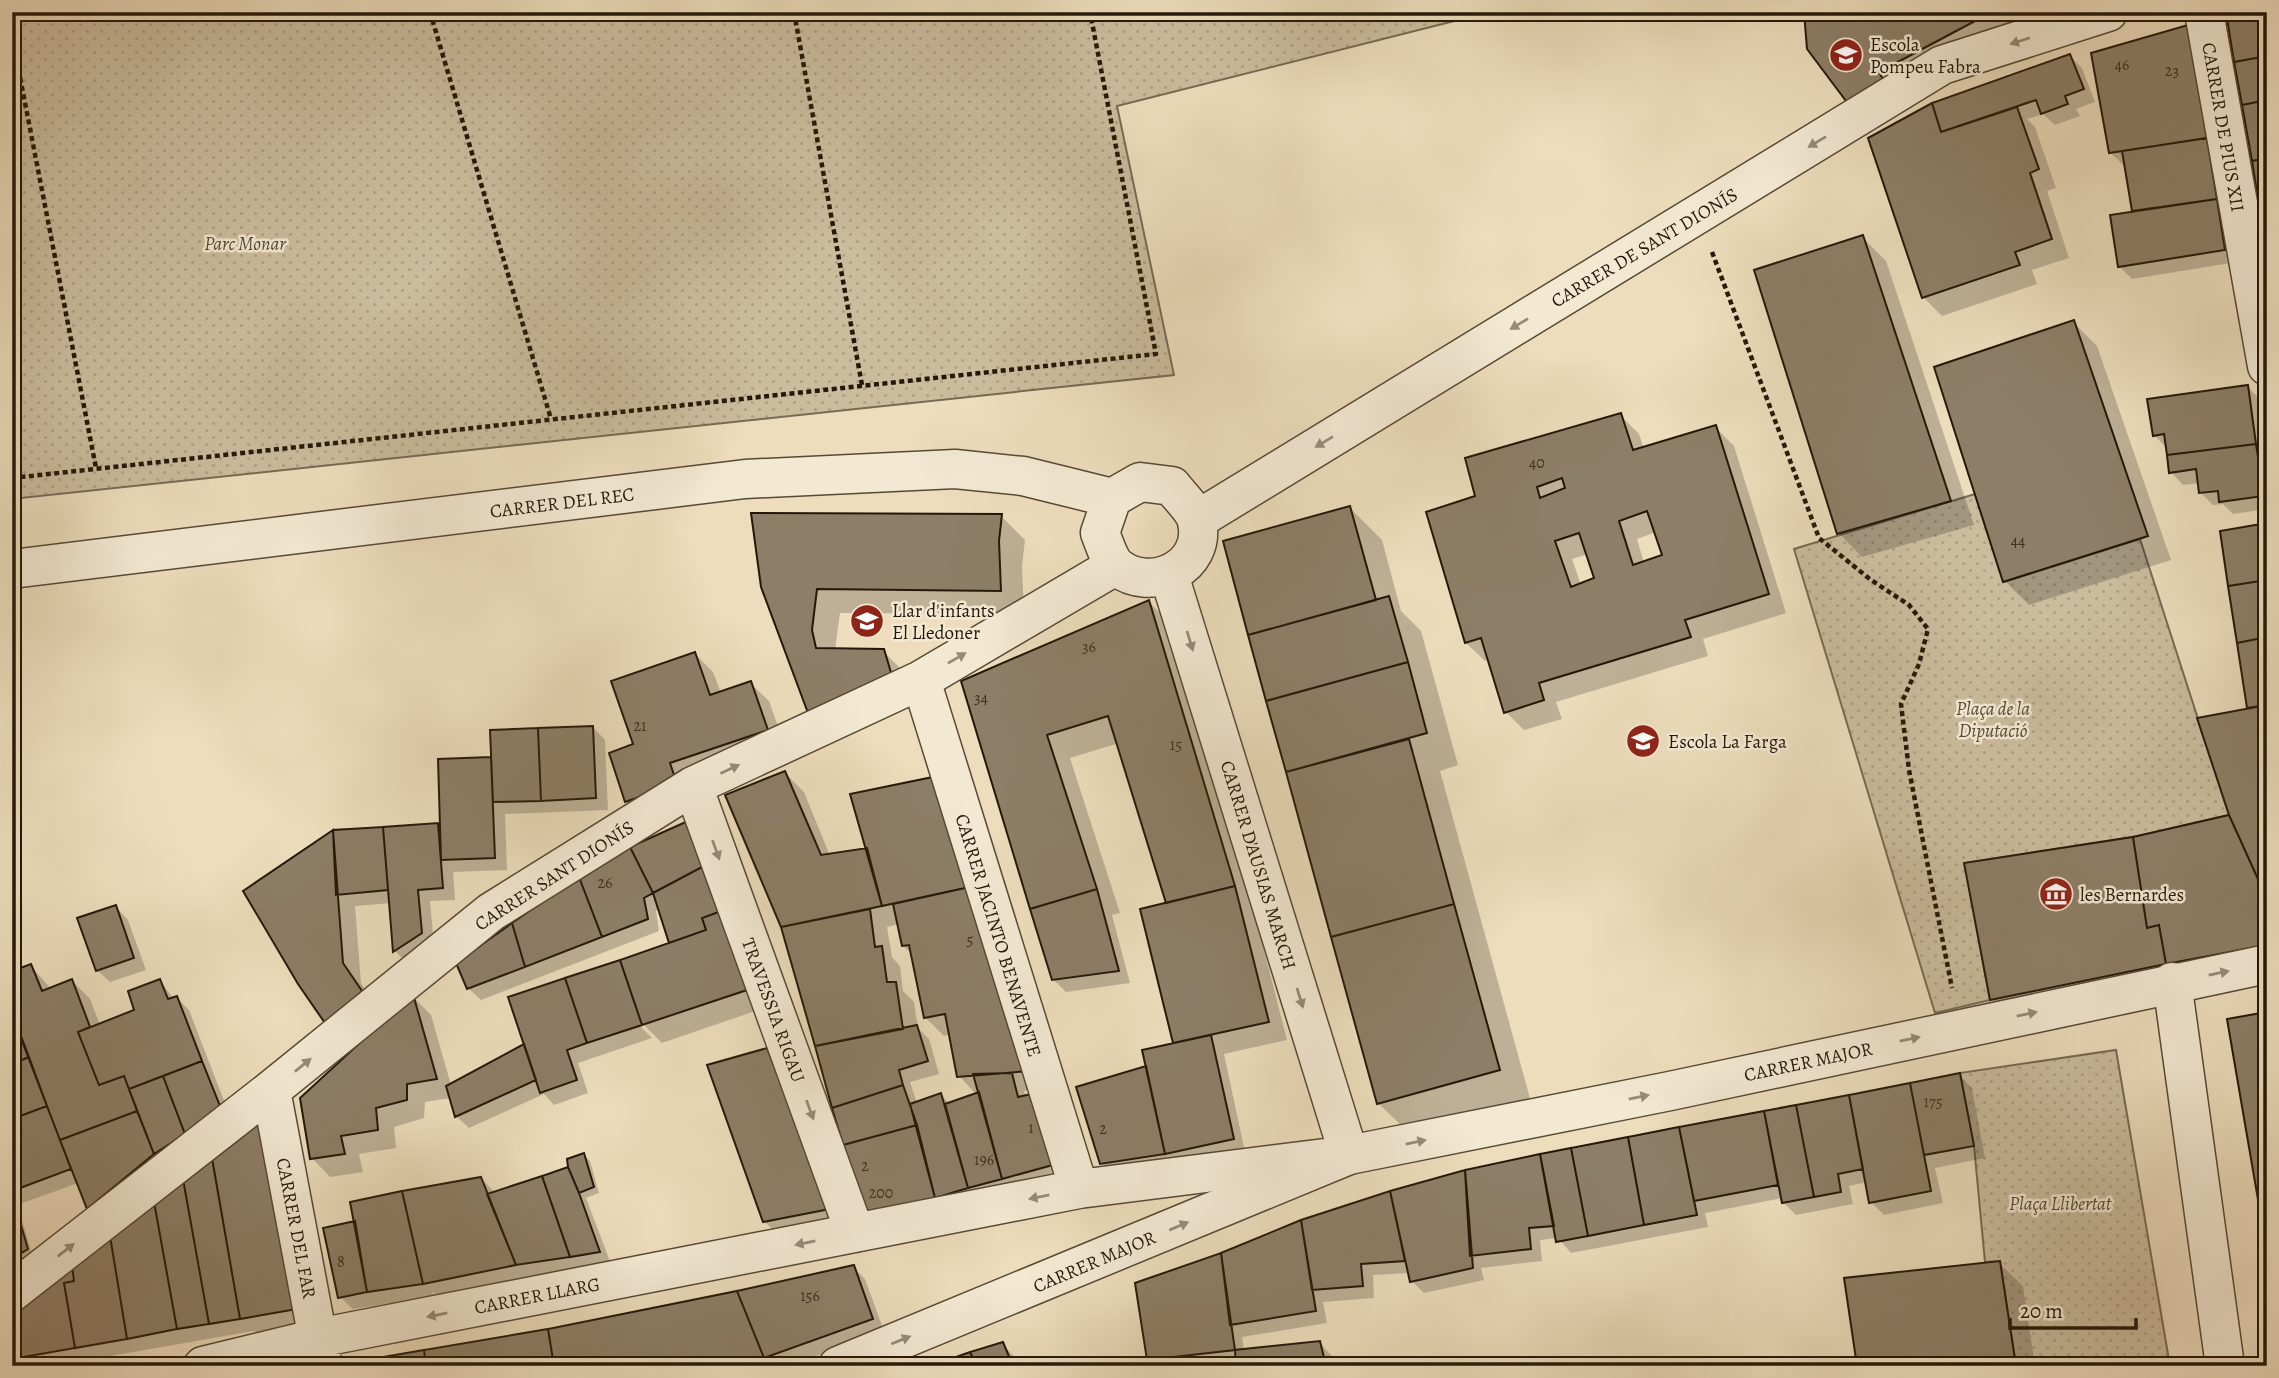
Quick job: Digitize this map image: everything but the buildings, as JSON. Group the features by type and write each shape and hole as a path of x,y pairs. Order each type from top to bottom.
{"street":[{"name":"CARRER DE SANT DIONÍS","path":"1197,520 1942,65 2108,12"},
{"name":"CARRER DE PIUS XII","path":"2204,12 2267,366"},
{"name":"CARRER DEL REC","path":"12,569 758,478 954,469 1023,477 1112,498"},
{"path":"1140,482 1172,486 1197,520 1197,542 1187,561 1169,575 1140,579 1115,566 1100,533 1112,498 1140,482"},
{"name":"CARRER SANT DIONÍS","path":"12,1292 271,1090 491,912 693,786 920,680 1115,566"},
{"name":"CARRER D'AUSIAS MARCH","path":"1169,575 1349,1156"},
{"name":"CARRER JACINTO BENAVENTE","path":"920,680 1079,1189"},
{"name":"TRAVESSIA RIGAU","path":"693,786 863,1232"},
{"name":"CARRER MAJOR","path":"863,1232 1079,1189 1349,1156 2267,964"},
{"path":"2172,982 2224,1366"},
{"name":"CARRER DEL FAR","path":"271,1090 321,1352"},
{"name":"CARRER MAJOR","path":"838,1366 1349,1156"},
{"name":"CARRER LLARG","path":"203,1366 321,1352 863,1232"}],"path":[{"path":"430,12 551,419"},
{"path":"794,12 862,385"},
{"path":"12,478 1156,354 1090,12"},
{"path":"12,36 96,469"},
{"path":"1698,215 1819,538 1871,580 1909,605 1928,629 1919,664 1901,704 1909,770 1961,1028"}],"green space":[{"name":"Parc Monar","path":"12,12 1490,12 1117,106 1174,375 12,499"},
{"name":"Plaça de la Diputació","path":"1975,494 2004,582 2140,539 2229,815 2133,837 1965,863 1990,1000 1935,1013 1794,549"},
{"name":"Plaça Llibertat","path":"2116,1050 2170,1366 2016,1366 2000,1261 1985,1262 1974,1146 1960,1073"}],"place":[{"name":"Escola Pompeu Fabra","path":"1846,55"},
{"name":"Llar d'infants El Lledoner","path":"867,621"},
{"name":"Escola La Farga","path":"1643,741"},
{"name":"les Bernardes","path":"2056,894"}]}
